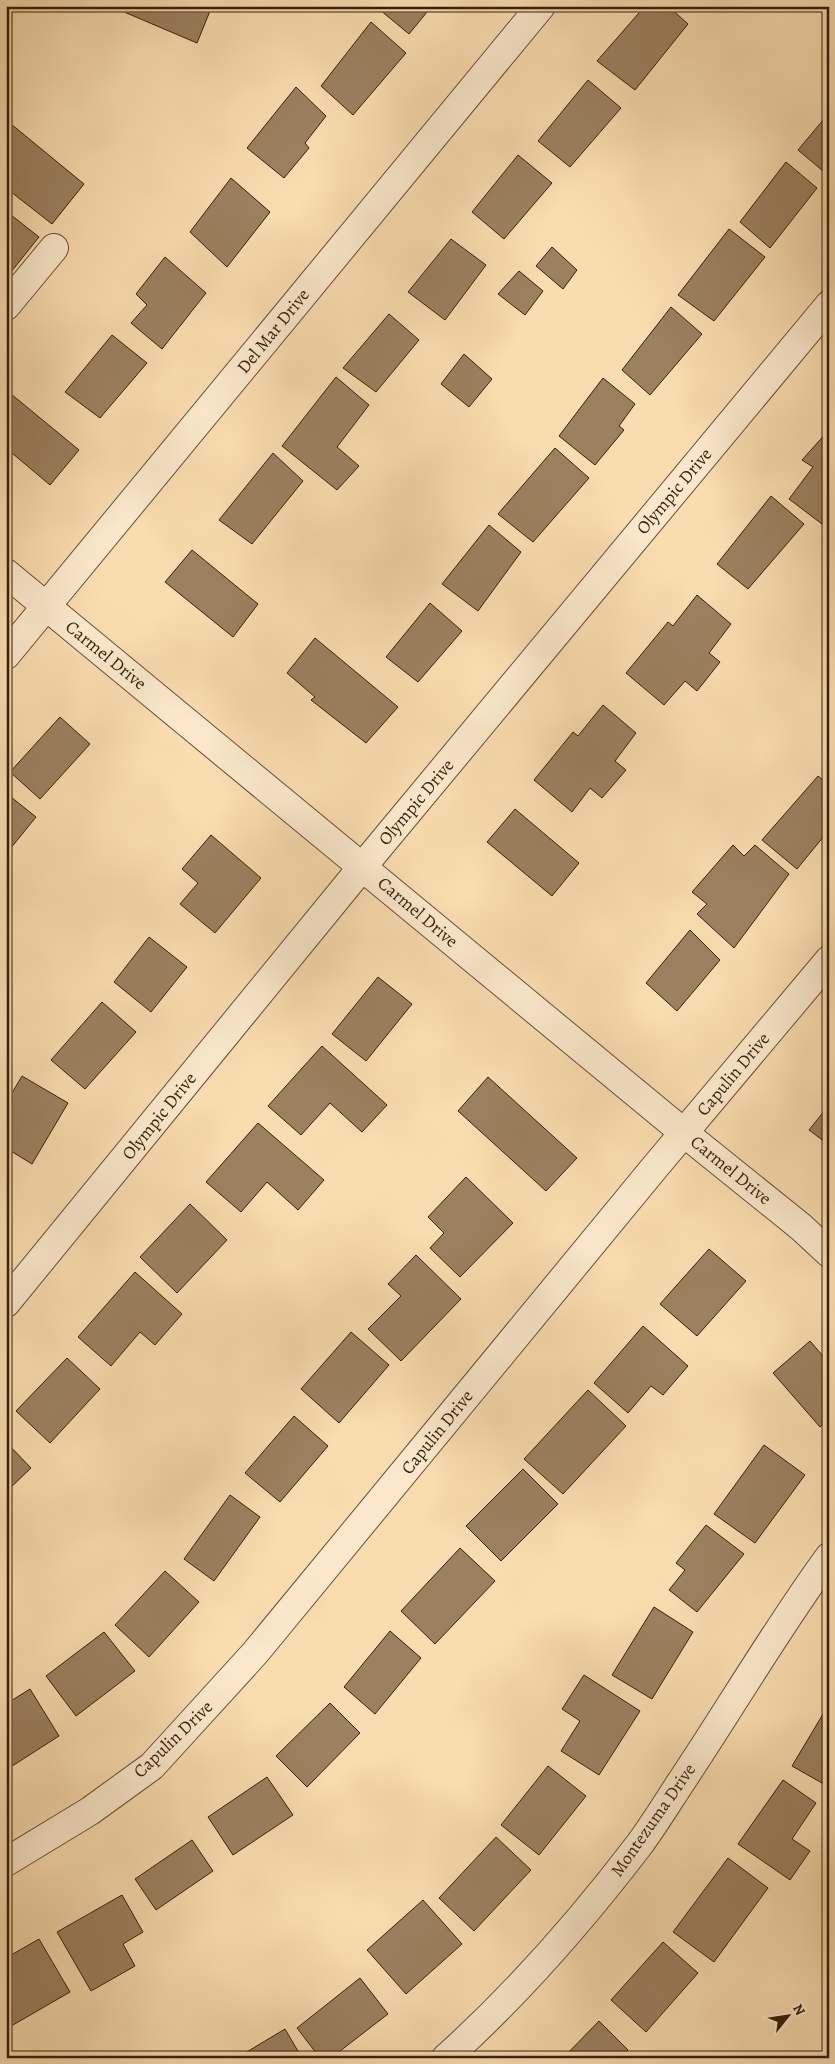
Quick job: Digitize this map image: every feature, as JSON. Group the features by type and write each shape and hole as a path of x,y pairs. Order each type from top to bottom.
{"street":[{"name":"Del Mar Drive","path":"6,655 540,6"},
{"path":"6,306 54,248"},
{"name":"Olympic Drive","path":"6,1303 363,866 829,304"},
{"name":"Carmel Drive","path":"6,573 684,1132 801,1226 829,1253"},
{"name":"Capulin Drive","path":"6,1862 90,1812 152,1766 211,1703 261,1646 684,1132 829,960"},
{"name":"Montezuma Drive","path":"446,2058 514,1993 580,1918 640,1844 702,1751 797,1601 829,1557"}],"building":[{"path":"110,6 212,6 197,43"},
{"path":"383,6 432,6 409,34 380,10"},
{"path":"645,6 668,6 688,24 635,90 597,61"},
{"path":"689,6 700,6 695,12"},
{"path":"371,22 406,53 353,115 321,86"},
{"path":"588,80 621,108 570,167 538,141"},
{"path":"296,87 326,116 305,143 309,148 284,178 247,148"},
{"path":"829,113 829,176 798,150"},
{"path":"11,124 84,184 52,224 6,188 6,130"},
{"path":"518,155 552,183 504,239 472,212"},
{"path":"786,162 817,188 770,248 740,222"},
{"path":"231,178 270,212 227,267 190,232"},
{"path":"6,211 39,237 7,277 6,277"},
{"path":"729,229 765,257 714,321 678,295"},
{"path":"451,239 486,265 445,320 408,292"},
{"path":"552,247 577,270 563,289 536,266"},
{"path":"165,257 206,293 162,349 131,323 147,305 136,294"},
{"path":"519,271 543,291 525,315 498,294"},
{"path":"671,307 702,334 650,395 622,370"},
{"path":"389,314 419,340 376,392 343,368"},
{"path":"112,335 147,363 100,418 65,392"},
{"path":"464,354 492,379 469,407 441,384"},
{"path":"336,377 369,405 337,447 359,466 337,490 282,446"},
{"path":"603,378 635,404 619,426 624,430 595,465 559,436"},
{"path":"11,394 79,450 50,485 6,448 6,400"},
{"path":"828,431 829,517 822,524 789,499 813,467 802,460"},
{"path":"555,448 589,478 533,542 498,514"},
{"path":"273,453 303,481 252,544 219,520"},
{"path":"771,496 804,524 748,589 717,564"},
{"path":"489,525 521,552 478,611 442,584"},
{"path":"192,550 258,604 233,637 165,582"},
{"path":"697,595 731,624 709,653 720,662 697,691 685,681 664,705 626,673 668,622 673,626"},
{"path":"430,603 462,631 418,682 386,657"},
{"path":"315,638 398,707 366,743 311,700 315,697 287,673"},
{"path":"603,705 636,733 615,761 626,770 602,798 590,788 572,812 534,780 573,732 578,736"},
{"path":"60,717 90,744 40,799 10,772"},
{"path":"818,776 829,785 829,830 797,869 762,840"},
{"path":"6,793 36,817 6,854"},
{"path":"515,809 579,863 552,896 487,842"},
{"path":"211,835 261,878 215,933 180,904 198,883 182,869"},
{"path":"733,845 744,856 755,845 789,874 734,948 697,914 707,904 692,892"},
{"path":"690,930 720,960 677,1011 646,983"},
{"path":"149,937 187,967 151,1012 114,982"},
{"path":"378,977 412,1004 366,1061 332,1034"},
{"path":"102,1002 136,1032 85,1089 51,1060"},
{"path":"322,1046 387,1105 362,1132 330,1103 301,1135 268,1106"},
{"path":"22,1076 68,1103 32,1164 6,1148 6,1103"},
{"path":"488,1077 577,1158 546,1191 458,1111"},
{"path":"829,1105 829,1145 809,1130"},
{"path":"258,1123 324,1180 298,1210 267,1182 241,1212 206,1182"},
{"path":"466,1177 513,1223 460,1277 430,1248 444,1233 428,1217"},
{"path":"190,1204 227,1240 177,1293 140,1257"},
{"path":"709,1249 746,1281 697,1336 660,1304"},
{"path":"416,1255 461,1299 401,1361 368,1329 401,1296 388,1284"},
{"path":"135,1272 182,1314 155,1345 140,1332 111,1366 78,1337"},
{"path":"643,1326 688,1366 663,1395 651,1386 628,1413 594,1383"},
{"path":"351,1332 389,1365 339,1423 301,1389"},
{"path":"810,1341 829,1363 829,1422 827,1421 820,1427 773,1373"},
{"path":"67,1358 100,1389 50,1443 16,1411"},
{"path":"588,1390 626,1426 563,1494 524,1459"},
{"path":"294,1416 328,1446 280,1502 245,1473"},
{"path":"6,1442 31,1468 6,1492"},
{"path":"764,1445 805,1475 755,1543 714,1514"},
{"path":"523,1469 558,1504 501,1561 466,1526"},
{"path":"230,1495 260,1517 214,1581 184,1559"},
{"path":"706,1525 744,1554 697,1612 669,1590 685,1570 676,1563"},
{"path":"460,1548 495,1581 435,1644 401,1611"},
{"path":"165,1571 199,1602 149,1657 115,1625"},
{"path":"654,1607 693,1632 652,1699 612,1675"},
{"path":"390,1631 421,1658 375,1714 344,1687"},
{"path":"104,1632 135,1671 76,1716 46,1676"},
{"path":"584,1675 640,1711 599,1775 561,1751 580,1721 562,1709"},
{"path":"30,1689 59,1736 6,1770 6,1704"},
{"path":"330,1703 360,1733 307,1787 276,1756"},
{"path":"829,1704 829,1787 792,1766"},
{"path":"548,1766 586,1796 539,1855 501,1825"},
{"path":"267,1777 293,1815 233,1855 208,1817"},
{"path":"783,1780 816,1803 792,1839 810,1851 790,1880 738,1844"},
{"path":"496,1837 531,1870 474,1931 439,1898"},
{"path":"192,1840 213,1871 156,1910 135,1879"},
{"path":"728,1858 768,1888 714,1962 673,1932"},
{"path":"122,1895 143,1932 123,1944 135,1966 91,1991 57,1932"},
{"path":"423,1900 462,1944 406,1994 367,1950"},
{"path":"39,1939 70,1992 6,2029 6,1958"},
{"path":"663,1942 698,1973 646,2032 611,2000"},
{"path":"360,1978 388,2014 331,2058 320,2058 297,2028"},
{"path":"599,2021 628,2050 621,2058 563,2058"},
{"path":"285,2029 302,2058 241,2058 240,2056"}]}
